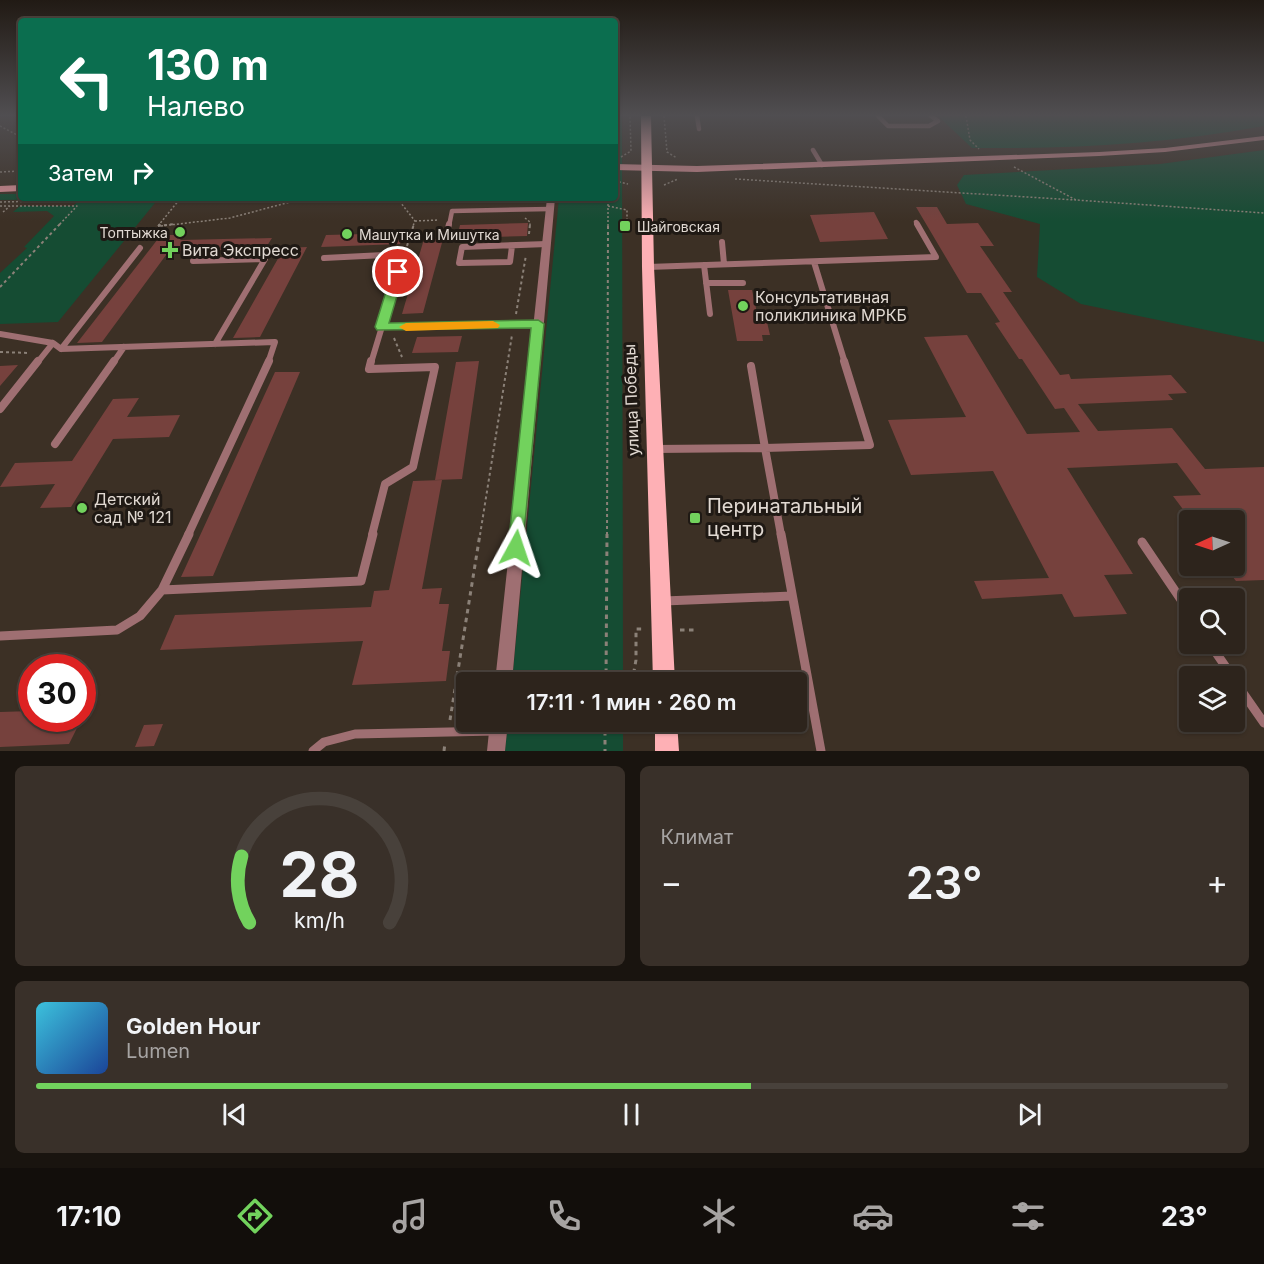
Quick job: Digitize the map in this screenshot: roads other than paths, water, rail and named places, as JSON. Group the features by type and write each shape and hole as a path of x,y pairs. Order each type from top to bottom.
{"main road":[{"name":"улица Победы","path":"646,151 648,267 664,672"},
{"path":"618,174 646,170 990,159 1145,151"},
{"path":"618,167 646,170"},
{"path":"0,181 18,181"},
{"path":"0,189 18,188"},
{"path":"666,732 667,751"}],"street":[{"path":"504,672 551,203"},
{"path":"496,751 498,732"}],"lane":[{"path":"814,151 822,165"},
{"path":"448,228 452,211 551,203"},
{"path":"648,267 936,257 916,222"},
{"path":"722,242 724,264"},
{"path":"512,246 510,262 459,263 462,247 547,244"},
{"path":"61,349 140,248"},
{"path":"162,590 361,581 385,484 413,467 435,368 369,369 386,327 404,254 324,258"},
{"path":"193,261 265,259 215,344"},
{"path":"655,449 870,445 814,262"},
{"path":"704,265 710,314"},
{"path":"706,283 743,283"},
{"path":"386,327 538,324"},
{"path":"0,334 53,343 61,349 275,342 264,375 162,590 140,616 117,630 0,636"},
{"path":"0,409 53,343"},
{"path":"55,444 124,347"},
{"path":"751,366 821,751"},
{"path":"1142,542 1179,597"},
{"path":"661,601 792,596"},
{"path":"1245,695 1264,723"},
{"path":"313,751 324,742 354,734 456,732"}],"place":[{"name":"Шайговская","path":"625,226"},
{"name":"Топтыжка","path":"180,232"},
{"name":"Машутка и Мишутка","path":"347,234"},
{"name":"Вита Экспресс","path":"170,250"},
{"name":"Консультативная поликлиника МРКБ","path":"743,306"},
{"name":"Детский сад № 121","path":"82,508"},
{"name":"Перинатальный центр","path":"695,518"}]}
